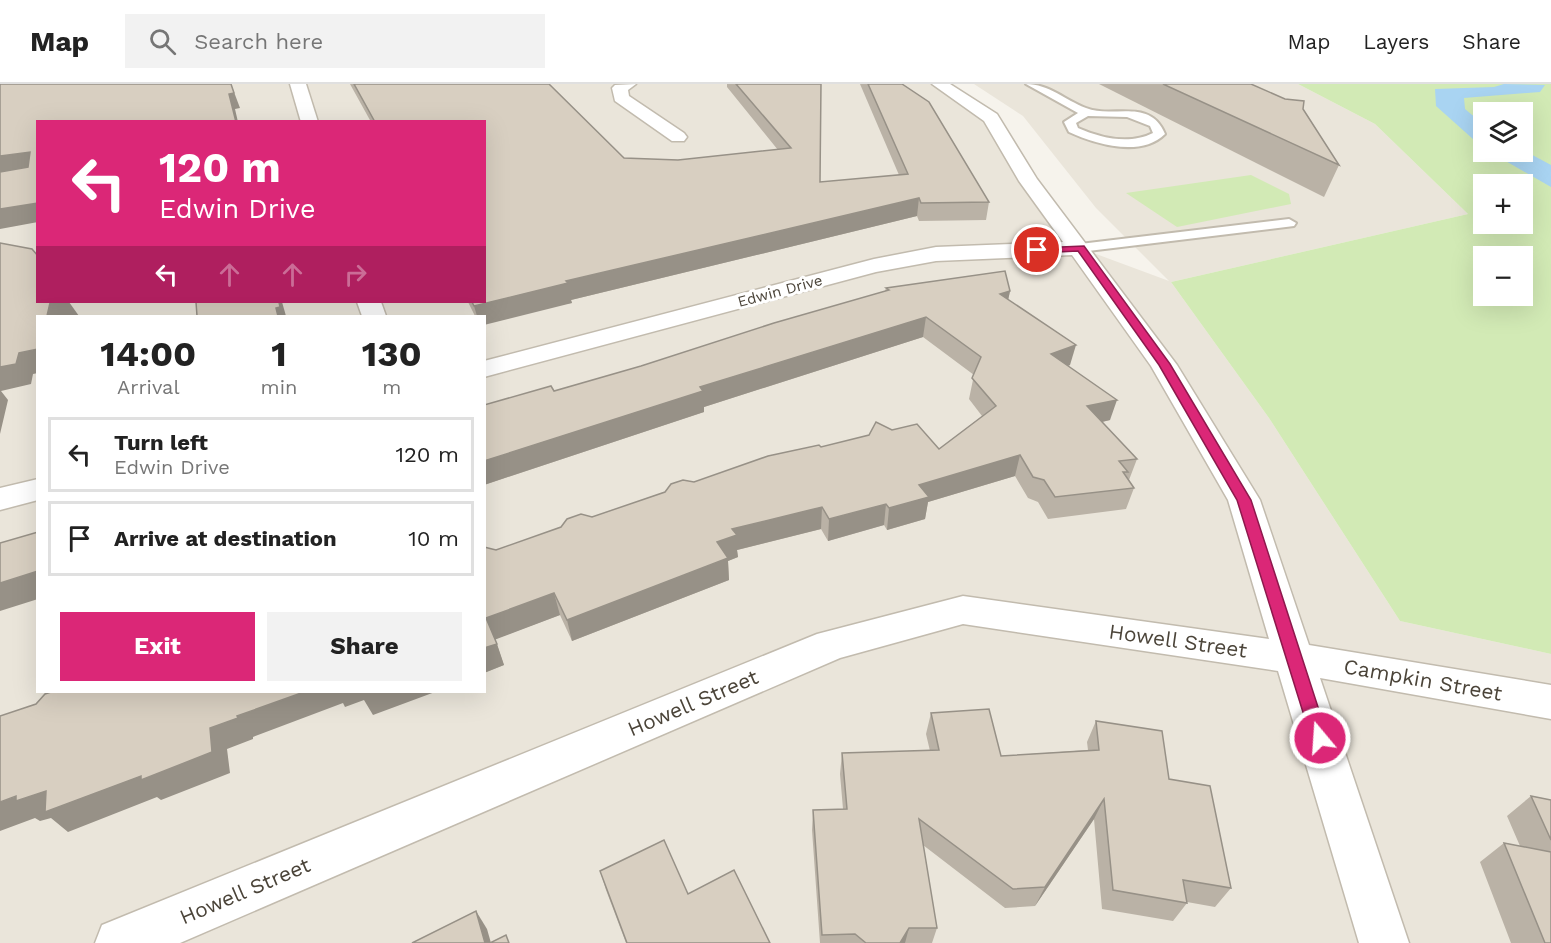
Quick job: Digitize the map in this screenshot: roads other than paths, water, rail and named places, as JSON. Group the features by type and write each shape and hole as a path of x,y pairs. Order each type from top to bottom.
{"street":[{"path":"298,84 309,120"},
{"path":"628,84 620,88 621,98 678,137"},
{"path":"940,84 991,118 1029,180 1164,364 1244,500 1384,943"},
{"name":"Edwin Drive","path":"486,368 874,266 936,254 1080,248"},
{"path":"0,499 36,490"},
{"name":"Howell Street","path":"120,943 831,645 963,610 1294,658"},
{"name":"Campkin Street","path":"1294,658 1551,702"}],"lane":[{"path":"1031,84 1086,114 1115,113 1142,117 1155,124 1159,134 1148,141 1118,142 1088,138 1072,130 1070,122 1086,114"},
{"path":"1080,248 1288,224"}],"water":[{"path":"1504,84 1545,85 1540,92 1464,98 1465,109 1473,116 1473,139 1436,106 1435,89 1494,87"},
{"path":"1533,155 1551,165 1551,187 1533,177 1533,174 1528,174 1507,162 1533,162"}]}
